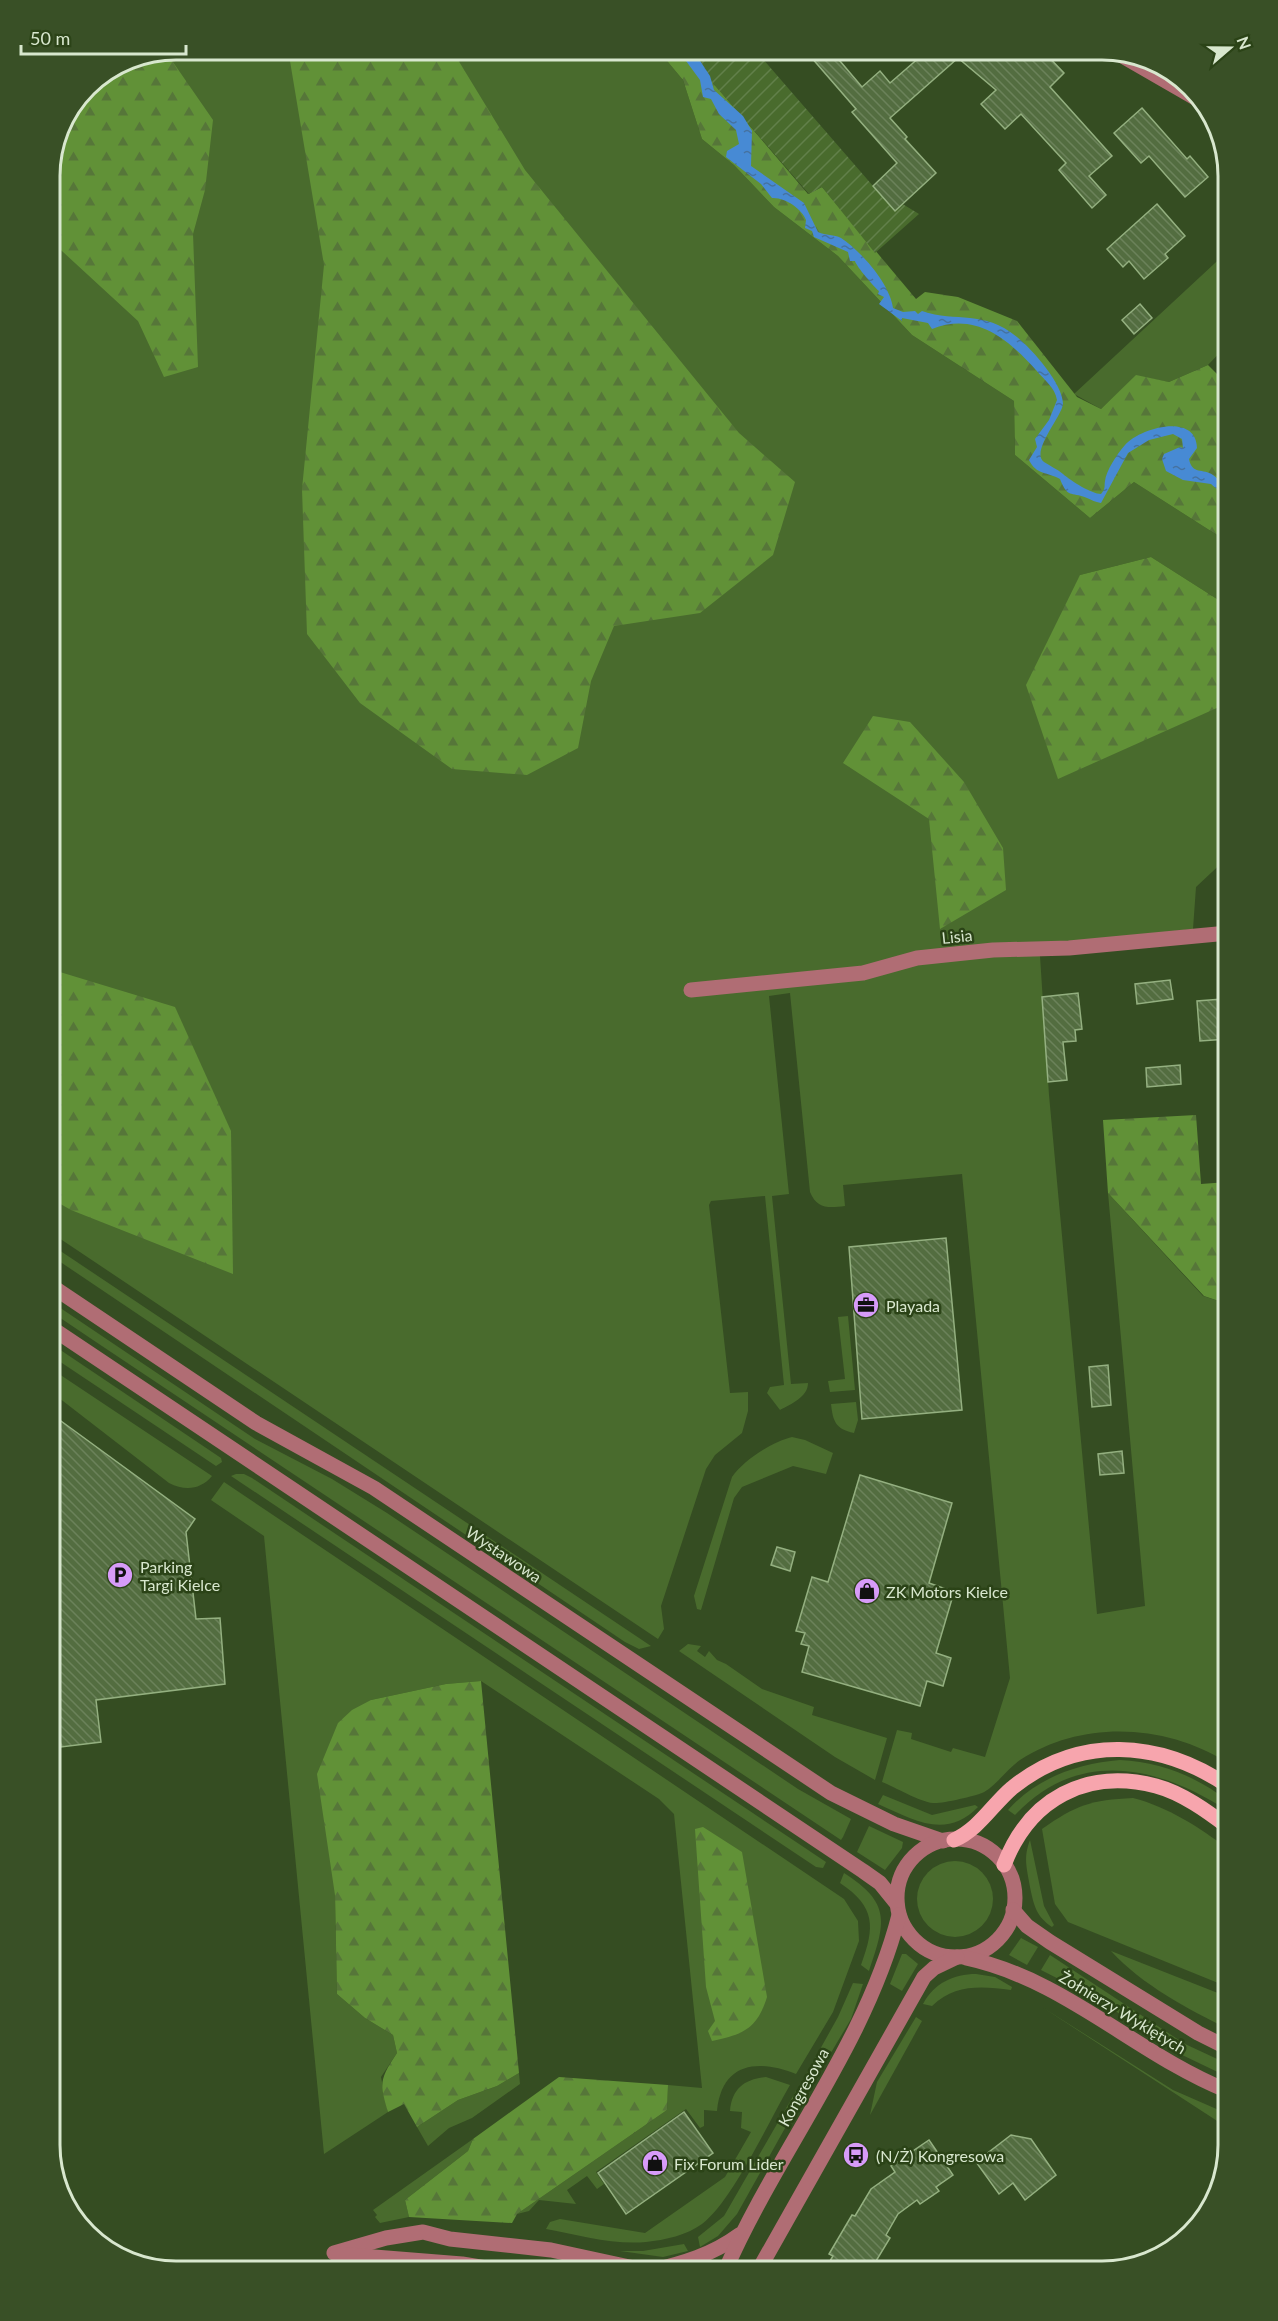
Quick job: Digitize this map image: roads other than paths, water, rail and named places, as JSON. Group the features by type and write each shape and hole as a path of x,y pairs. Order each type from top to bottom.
{"main road":[{"path":"949,1840 981,1821 1005,1794 1037,1771 1059,1760 1092,1752 1130,1749 1168,1756 1200,1769 1218,1780"},
{"path":"1004,1865 1012,1845 1033,1814 1076,1788 1119,1782 1157,1786 1218,1820"}],"street":[{"path":"1142,67 1177,87"},
{"name":"Lisia","path":"691,990 863,973 917,958 993,950 1069,948 1218,934"},
{"name":"Wystawowa","path":"60,1292 256,1423 374,1488 831,1793 894,1824 949,1840"},
{"path":"60,1334 863,1871 880,1883 898,1910 908,1932 921,1946 944,1956 960,1957"},
{"path":"764,2261 924,1977 934,1968 960,1957 983,1951 1000,1938 1013,1911 1012,1882 1004,1865 988,1849 966,1840 949,1840 921,1851 905,1869 897,1892 898,1910"},
{"name":"Kongresowa","path":"729,2261 742,2233 863,2017 889,1952 898,1910"},
{"name":"Żołnierzy Wyklętych","path":"1013,1911 1028,1926 1050,1942 1218,2043"},
{"name":"Żołnierzy Wyklętych","path":"960,1957 998,1965 1058,1992 1155,2054 1218,2086"},
{"path":"427,2261 334,2253 386,2238 423,2232 450,2239 551,2250 602,2261"},
{"path":"688,2261 720,2249 742,2233"}],"water":[{"path":"685,60 700,60 710,76 714,90 743,116 752,131 751,166 804,203 818,232 841,238 857,251 881,279 893,308 903,312 915,311 918,314 922,311 993,323 1005,328 1031,350 1053,377 1062,396 1063,404 1041,450 1044,462 1082,487 1101,494 1110,468 1125,445 1142,433 1166,427 1178,427 1187,430 1194,437 1197,448 1189,459 1190,464 1195,469 1215,477 1218,480 1218,490 1211,484 1183,480 1166,471 1162,459 1164,454 1180,447 1183,448 1182,439 1173,434 1149,440 1128,453 1101,503 1068,492 1060,479 1035,468 1029,460 1037,447 1035,439 1049,420 1057,400 1049,384 1015,348 990,331 963,324 948,324 932,329 928,323 902,318 902,321 879,304 884,297 878,294 879,291 855,261 850,261 848,252 814,237 812,231 805,228 806,220 797,208 782,199 772,198 761,184 726,157 727,151 739,144 736,130 719,114 711,99 703,97 700,80"}],"place":[{"name":"Playada","path":"866,1305"},
{"name":"Parking Targi Kielce","path":"120,1575"},
{"name":"ZK Motors Kielce","path":"867,1591"},
{"name":"(N/Ż) Kongresowa","path":"856,2155"},
{"name":"Fix Forum Lider","path":"655,2163"}]}
